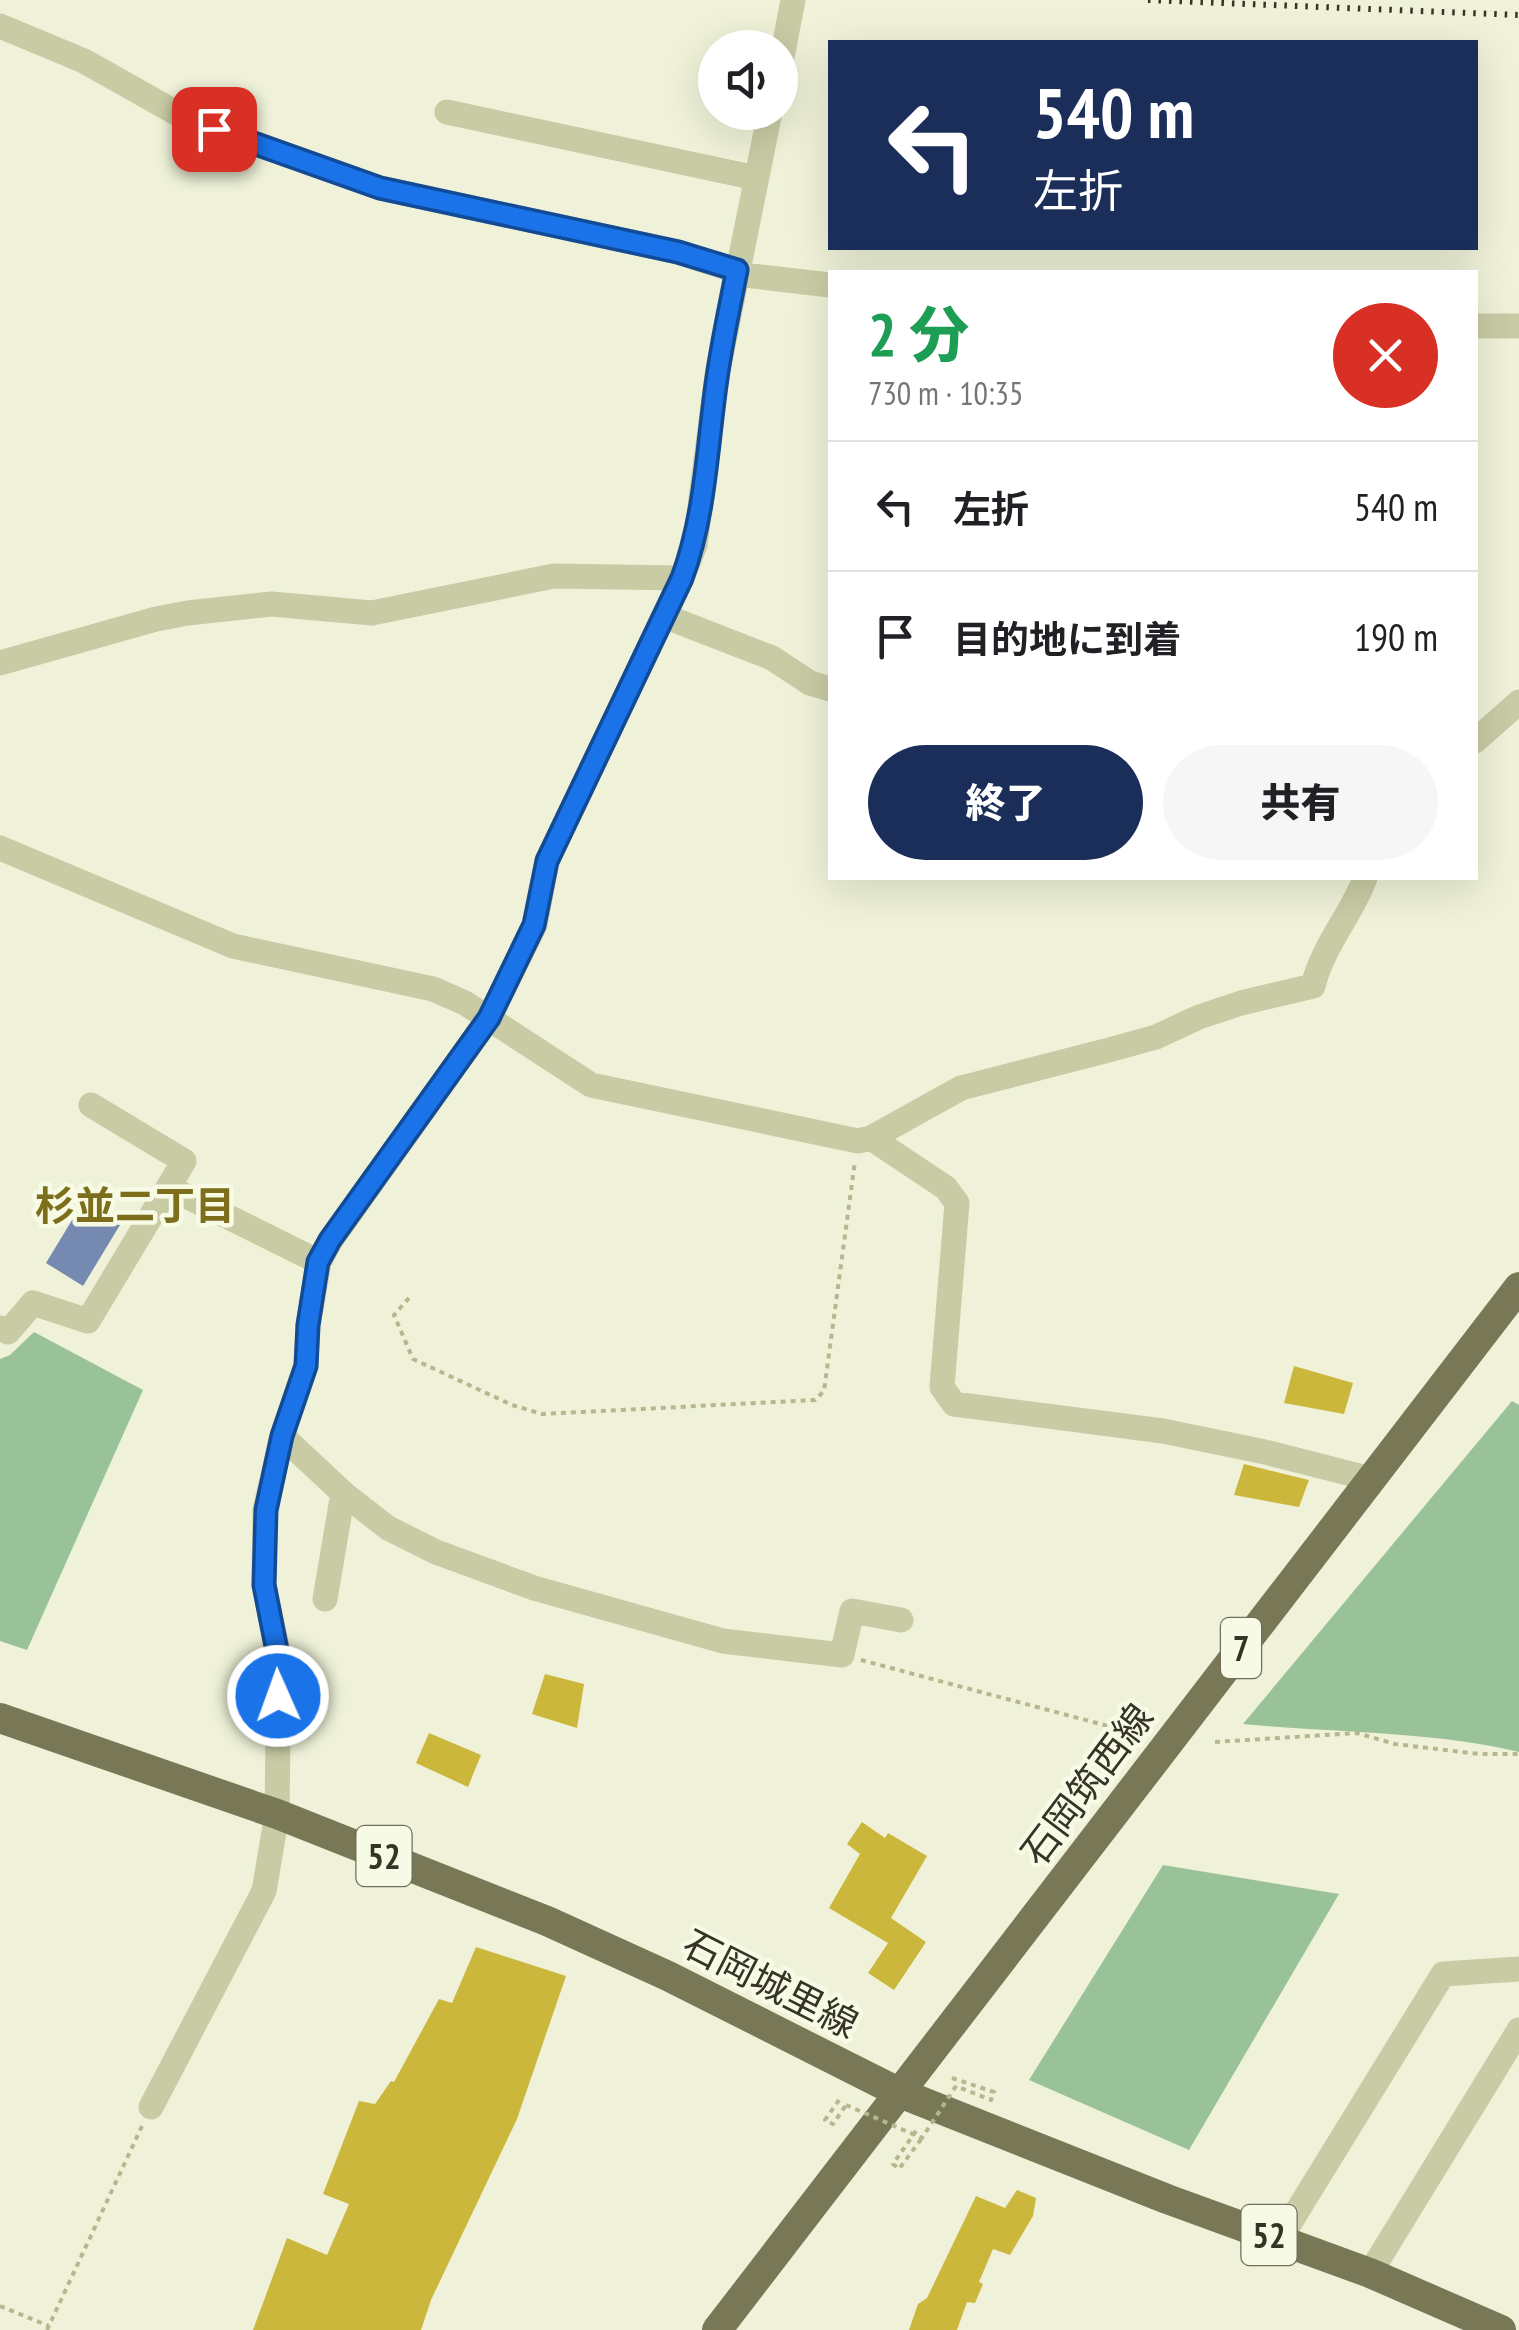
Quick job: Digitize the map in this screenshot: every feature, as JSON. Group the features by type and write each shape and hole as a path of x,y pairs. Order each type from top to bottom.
{"main road":[{"name":"石岡筑西線","path":"717,2330 1519,1287"},
{"name":"石岡城里線","path":"0,1718 278,1814 547,1921 668,1976 900,2093 1167,2199 1370,2273 1502,2330"}],"street":[{"path":"788,30 794,0"},
{"path":"0,26 84,61 188,119 380,188 678,252 736,272 828,285"},
{"path":"447,112 756,178"},
{"path":"151,2107 264,1891 278,1814 278,1656 264,1585 266,1510 282,1436 306,1366 318,1262 489,1018 534,925 547,861 682,578 704,497 717,375 766,130"},
{"path":"1478,326 1519,326"},
{"path":"0,663 156,619 188,614 271,604 372,613 554,576 682,578"},
{"path":"664,616 772,658 810,683 828,688"},
{"path":"1478,739 1519,702"},
{"path":"0,848 233,946 433,989 489,1018 556,1065 591,1084 865,1140 946,1188 957,1203 942,1387 954,1404 1162,1431 1371,1479"},
{"path":"865,1140 961,1088 1109,1050 1241,1003 1313,986 1320,959 1348,915 1364,880"},
{"path":"0,1328 8,1332 32,1303 88,1321 184,1161 91,1106"},
{"path":"170,1188 318,1262"},
{"path":"282,1436 388,1528 436,1552 534,1588 723,1640 842,1654 852,1610 901,1620"},
{"path":"324,1599 344,1493"},
{"path":"1280,2239 1444,1974 1519,1969"},
{"path":"1370,2273 1519,2030"}],"path":[{"path":"409,1298 394,1315 413,1359 512,1405 542,1414 815,1400 824,1391 865,1140"},
{"path":"842,1654 1123,1730"},
{"path":"1215,1742 1357,1733 1395,1744 1479,1754 1519,1754"},
{"path":"916,2131 893,2164 899,2169 956,2086 991,2100 994,2092 952,2078"},
{"path":"839,2100 825,2120 833,2124 846,2105 922,2138"},
{"path":"0,2306 48,2328 151,2107"}],"green space":[{"path":"34,1332 143,1390 27,1650 0,1641 0,1359 10,1355"},
{"path":"1512,1401 1519,1405 1519,1752 1416,1736 1243,1724"},
{"path":"1163,1865 1339,1894 1189,2150 1029,2080"}],"water":[{"path":"83,1202 120,1225 83,1286 46,1263"}],"building":[{"path":"1294,1366 1353,1383 1344,1414 1284,1403"},
{"path":"1244,1464 1309,1480 1299,1507 1234,1495"},
{"path":"545,1674 584,1684 577,1728 532,1714"},
{"path":"429,1733 481,1755 468,1787 416,1763"},
{"path":"862,1822 885,1838 888,1833 927,1856 891,1918 926,1942 894,1990 868,1973 888,1943 829,1908 860,1854 847,1844"},
{"path":"476,1947 566,1976 517,2119 431,2300 421,2330 253,2330 287,2238 327,2255 349,2204 323,2194 359,2101 375,2104 394,2082 439,1999 452,2003"},
{"path":"1017,2190 1036,2198 1033,2216 1010,2255 993,2249 975,2303 967,2302 957,2330 909,2330 918,2304 927,2298 976,2196 1005,2208"}],"railway":[{"path":"1148,0 1519,15"}],"district":[{"name":"杉並二丁目","path":"135,1205"}],"route":[{"path":"214,129 380,188 678,252 737,270 717,375 704,497 682,578 547,861 534,925 489,1018 318,1262 306,1366 282,1436 266,1510 264,1585 278,1656 278,1696"}]}
